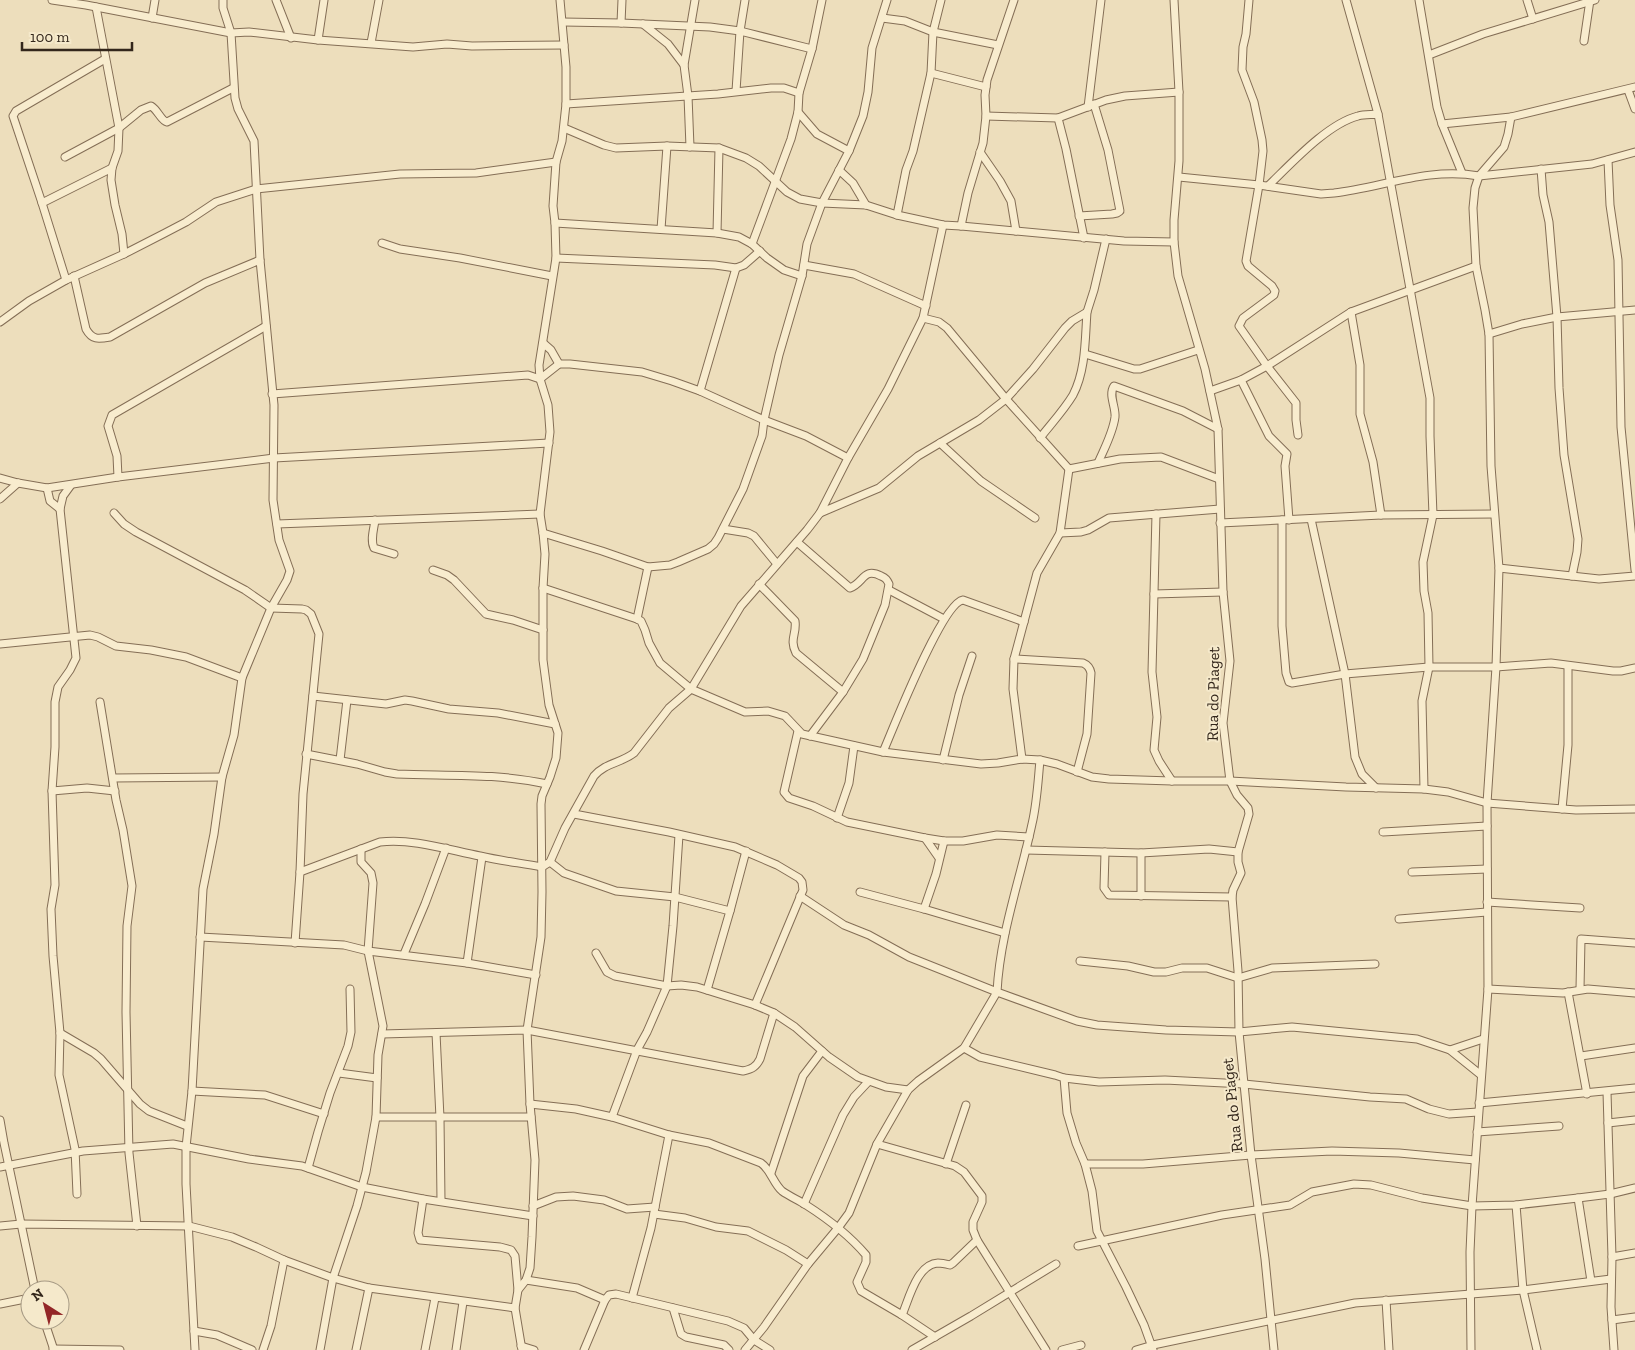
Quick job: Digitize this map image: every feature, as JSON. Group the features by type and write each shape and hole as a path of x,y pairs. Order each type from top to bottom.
{"street":[{"path":"52,0 86,2 96,7 231,33 250,32 291,38 413,47 447,44 472,46 564,45"},
{"path":"152,18 155,0"},
{"path":"195,1350 186,1184 186,1147 192,1091 203,889 214,834 222,777 234,735 242,678 290,570 282,551 273,500 274,405 260,260 254,142 238,109 233,88 231,33 223,8 223,0"},
{"path":"276,0 291,38"},
{"path":"318,40 324,0"},
{"path":"371,43 380,0"},
{"path":"518,1290 526,1280 530,1268 533,1216 534,1160 527,1030 541,937 541,804 542,796 556,758 558,732 549,705 543,660 545,554 544,533 540,514 550,432 548,405 540,379 539,365 556,258 553,206 556,162 564,128 566,104 563,22 560,0"},
{"path":"620,23 622,0"},
{"path":"690,147 688,96 684,65 695,0"},
{"path":"736,91 740,31 745,0"},
{"path":"752,244 791,138 798,112 799,93 812,49 822,0"},
{"path":"544,533 648,567 670,565 708,549 714,544 743,489 762,436 778,355 802,276 806,244 822,203 849,151 866,107 870,58 887,0"},
{"path":"897,215 906,170 913,151 931,73 933,32 941,0"},
{"path":"961,226 980,152 986,116 984,95 998,44 1014,0"},
{"path":"1078,216 1112,214 1120,211 1108,150 1091,106 1101,0"},
{"name":"Rua do Piaget","path":"1174,0 1179,92 1179,177 1174,220 1174,242 1178,276 1210,391 1218,429 1223,592 1230,661 1223,723 1230,780 1237,795 1248,808 1249,814 1238,852 1240,878 1233,890 1232,897 1238,978 1239,1032 1251,1155 1272,1320 1274,1350"},
{"path":"1249,0 1242,70 1254,102 1262,140 1260,185 1246,261 1248,266 1272,286 1275,291 1274,295 1243,318 1239,326 1296,403 1298,435"},
{"path":"1346,0 1378,114 1430,398 1433,515 1424,562 1424,591 1428,613 1429,667 1422,701 1424,789"},
{"path":"1419,0 1435,96 1442,124 1462,173"},
{"path":"1527,0 1533,19"},
{"path":"1429,55 1483,34 1591,0 1584,41"},
{"path":"96,7 119,128 118,151 112,168 111,180 124,254"},
{"path":"882,18 904,21 933,32 998,44"},
{"path":"563,22 690,26 740,31 812,49"},
{"path":"643,24 668,44 684,65"},
{"path":"66,280 13,119 14,114 105,59"},
{"path":"931,73 986,87"},
{"path":"65,157 119,128 148,106 154,108 163,120 167,122 233,88"},
{"path":"566,104 688,96 771,88 784,88 799,93"},
{"path":"1442,124 1511,117 1631,88 1635,109"},
{"path":"986,116 1058,118 1106,100 1125,96 1179,92"},
{"path":"798,112 817,134 849,151"},
{"path":"1268,186 1315,142 1339,125 1360,115 1378,114"},
{"path":"1471,1350 1470,1294 1474,1160 1488,989 1486,803 1496,667 1499,568 1491,466 1489,334 1476,266 1473,208 1475,188 1479,176 1504,147 1511,117"},
{"path":"1058,118 1084,238"},
{"path":"564,128 604,145 616,148 667,146 720,148 746,158 759,166 776,183 800,199 822,203 866,205 897,215 943,225 1084,238 1174,242"},
{"path":"661,230 667,146"},
{"path":"717,233 720,148"},
{"path":"980,152 1011,201 1016,231"},
{"path":"1179,177 1260,185 1321,194 1432,175 1462,173 1479,176 1592,164 1635,152"},
{"path":"1608,160 1610,205 1618,260 1622,427 1635,570"},
{"path":"0,322 29,301 66,280 124,254 186,222 216,202 256,188 400,174 476,173 556,162"},
{"path":"42,203 112,168"},
{"path":"1540,169 1549,222 1557,317 1559,388 1564,455 1578,539 1572,576"},
{"path":"839,170 853,182 866,205"},
{"path":"555,223 717,233 739,237 752,244 784,270 802,276"},
{"path":"300,872 380,842 393,840 446,848 482,857 542,867 550,862 565,828 594,776 600,769 628,758 634,753 670,708 691,689 741,606 820,513 848,458 879,406 923,318 943,225"},
{"path":"1040,438 1073,395 1079,381 1085,354 1087,312 1106,239"},
{"path":"382,243 400,249 460,258 552,276"},
{"path":"556,258 715,265 736,268 744,265 760,251"},
{"path":"74,276 86,329 89,335 99,339 110,337 205,284 260,260"},
{"path":"804,265 854,274 926,306"},
{"path":"1210,391 1241,380 1267,366 1351,312 1476,266"},
{"path":"700,391 736,268"},
{"path":"1489,334 1522,324 1557,317 1635,310"},
{"path":"820,513 879,488 918,456 978,420 1006,398 1033,369 1072,321 1087,312"},
{"path":"1351,312 1360,365 1360,414 1373,462 1381,515"},
{"path":"923,318 939,322 947,328 1040,438 1069,469"},
{"path":"118,477 117,456 108,426 112,415 266,326"},
{"path":"543,343 551,350 559,364"},
{"path":"1085,354 1134,369 1140,369 1198,350"},
{"path":"540,379 559,364 642,372 700,391 764,420 806,436 848,458"},
{"path":"528,375 539,365"},
{"path":"272,394 528,375 540,379"},
{"path":"1241,380 1269,436 1287,454 1285,466 1282,626 1289,682 1346,674 1429,667 1496,667 1551,663 1613,671 1635,668"},
{"path":"1098,463 1114,424 1115,409 1112,392 1114,386 1183,411 1218,429"},
{"path":"0,478 48,488 118,477 274,458 549,443"},
{"path":"940,443 981,480 1035,518"},
{"path":"1069,469 1136,457 1160,457 1219,479"},
{"path":"1022,759 1013,689 1014,659 1037,573 1060,533 1069,469"},
{"path":"0,499 18,483"},
{"path":"71,485 63,496 60,509 76,658 58,687 55,702 55,747 52,791 54,885 51,909 52,956 60,1034 59,1075 76,1153 77,1194"},
{"path":"48,488 50,501 60,509"},
{"path":"1060,533 1088,530 1109,518 1220,509"},
{"path":"114,513 124,524 136,532 245,590 272,608 302,609 311,614 319,634 306,754 295,943"},
{"path":"277,524 540,514"},
{"path":"1156,514 1152,672 1157,717 1154,750 1158,761 1172,781"},
{"path":"1220,523 1381,515 1494,514"},
{"path":"1311,519 1346,674 1355,757 1362,774 1376,788"},
{"path":"375,520 372,542 374,548 394,554"},
{"path":"723,529 748,533 754,536 777,564"},
{"path":"797,542 849,587 853,588 871,572 885,578 888,582 889,590 868,649 843,692 810,736"},
{"path":"637,619 648,567"},
{"path":"1499,568 1599,579 1635,576"},
{"path":"433,570 448,575 486,614 543,630"},
{"path":"759,584 795,621 792,644 796,653 843,692"},
{"path":"543,588 641,621 649,643 660,663 691,689 745,712 768,710 785,716 802,734 883,752 981,764 1022,759 1040,760 1092,777 1109,779 1230,780 1424,789 1448,792 1486,803 1576,810 1635,809"},
{"path":"889,590 944,619"},
{"path":"1154,594 1223,592"},
{"path":"883,752 920,666 944,619 957,601 963,600 1024,622"},
{"path":"0,644 90,634 116,646 173,653 242,678"},
{"path":"943,760 959,694 972,656"},
{"path":"1014,659 1083,663 1090,668 1087,734 1077,772"},
{"path":"1562,809 1568,745 1568,666"},
{"path":"313,696 386,704 405,700 441,708 498,713 555,724"},
{"path":"340,760 347,700"},
{"path":"100,702 132,886 127,926 126,1012 129,1149 137,1226"},
{"path":"798,730 784,792 786,796 857,825 925,838 944,841 970,840 997,835 1029,836"},
{"path":"837,818 848,783 854,746"},
{"path":"306,754 397,774 491,776 547,784"},
{"path":"745,1350 808,1264 849,1213 877,1144 908,1090 964,1048 997,992 998,973 1005,933 1034,814 1040,760"},
{"path":"113,778 222,777"},
{"path":"52,791 87,788 114,791"},
{"path":"574,814 735,847 777,865 799,878 802,882 800,896 755,1005"},
{"path":"1383,832 1487,826"},
{"path":"612,1117 637,1050 667,986 679,835"},
{"path":"925,838 939,858"},
{"path":"924,909 936,874 944,841"},
{"path":"404,954 446,848"},
{"path":"320,1350 333,1278 362,1187 376,1117 378,1055 382,1034 382,1016 368,951 373,883 371,873 361,862 361,849"},
{"path":"1026,850 1141,853 1209,849 1238,852"},
{"path":"707,990 746,851"},
{"path":"1104,852 1104,888 1110,895 1232,897"},
{"path":"1140,896 1141,853"},
{"path":"467,963 482,857"},
{"path":"550,862 564,873 616,890 675,897 730,911"},
{"path":"1412,872 1487,869"},
{"path":"860,892 1005,933"},
{"path":"800,896 844,924 869,935 909,957 1077,1021 1097,1025 1166,1030 1239,1032 1292,1027 1417,1040 1450,1050 1481,1075"},
{"path":"1487,902 1580,908"},
{"path":"1399,919 1487,912"},
{"path":"200,937 344,945 368,951 404,954 536,975"},
{"path":"1580,989 1581,939 1635,943"},
{"path":"596,953 607,972 614,976 667,986 681,985 707,990 774,1013 795,1027 822,1051 858,1077 886,1087 908,1090"},
{"path":"1080,961 1128,966 1154,972 1166,972 1182,968 1207,968 1238,978 1272,968 1375,964"},
{"path":"308,1168 351,1032 350,989"},
{"path":"1488,989 1568,992 1580,989 1635,993"},
{"path":"1568,992 1587,1094"},
{"path":"382,1034 527,1030 743,1071 757,1065 774,1013"},
{"path":"60,1034 101,1059 140,1104 149,1111 188,1126"},
{"path":"436,1034 441,1201"},
{"path":"1450,1050 1483,1039"},
{"path":"964,1048 980,1057 1064,1078 1099,1082 1165,1080 1244,1084 1406,1099 1429,1109 1449,1114 1478,1112"},
{"path":"1581,1056 1635,1048"},
{"path":"771,1173 803,1076 822,1051"},
{"path":"339,1073 378,1078"},
{"path":"1064,1078 1067,1112 1092,1191 1097,1231 1126,1287 1153,1348"},
{"path":"804,1204 843,1115 854,1097 868,1082"},
{"path":"1479,1103 1635,1088"},
{"path":"192,1091 266,1095 324,1114"},
{"path":"1607,1092 1614,1350"},
{"path":"530,1104 576,1109 612,1117 669,1135 709,1143 767,1166 777,1185 783,1191 838,1228 852,1239 866,1255 866,1262 857,1282 861,1291 902,1315 934,1337"},
{"path":"946,1164 966,1105"},
{"path":"376,1117 531,1117"},
{"path":"0,1120 33,1280"},
{"path":"1608,1123 1635,1120"},
{"path":"1477,1132 1559,1126"},
{"path":"632,1298 655,1210 667,1154 669,1135"},
{"path":"0,1167 83,1151 129,1149 168,1144 308,1168 362,1187 422,1199 533,1216"},
{"path":"877,1144 955,1166 964,1172 982,1196 982,1202 973,1222 973,1230 977,1240 1046,1350"},
{"path":"1085,1164 1143,1164 1251,1155 1338,1151 1408,1154 1474,1160"},
{"path":"1078,1246 1222,1215 1290,1205 1312,1192 1354,1184 1365,1184 1422,1198 1472,1206 1516,1205 1610,1194 1635,1188"},
{"path":"533,1206 556,1197 573,1196 604,1200 627,1209 655,1210 716,1227 748,1231 786,1250 808,1264"},
{"path":"1578,1198 1591,1281"},
{"path":"422,1199 418,1233 420,1240 500,1247 511,1250 515,1256 518,1290 515,1308 522,1348 534,1350"},
{"path":"1516,1205 1523,1290 1537,1350"},
{"path":"0,1226 21,1224 189,1226 232,1237 284,1260 333,1278 370,1288 515,1308"},
{"path":"902,1315 918,1277 923,1270 931,1264 950,1265 954,1263 977,1240"},
{"path":"1612,1257 1635,1253"},
{"path":"262,1350 271,1326 284,1260"},
{"path":"912,1350 1056,1264"},
{"path":"1136,1350 1153,1348 1346,1304 1523,1290 1611,1279"},
{"path":"526,1280 577,1288 605,1300"},
{"path":"356,1350 370,1288"},
{"path":"584,1350 605,1300 609,1295 616,1294 728,1321 744,1328 754,1340 770,1350"},
{"path":"426,1350 435,1298"},
{"path":"0,1304 20,1300"},
{"path":"1386,1300 1389,1350"},
{"path":"456,1350 463,1302"},
{"path":"673,1308 681,1334 686,1337 724,1345 729,1350"},
{"path":"1612,1320 1635,1317"},
{"path":"47,1330 54,1349 120,1350"},
{"path":"194,1331 217,1335 252,1350"},
{"path":"1062,1350 1081,1345"}]}
